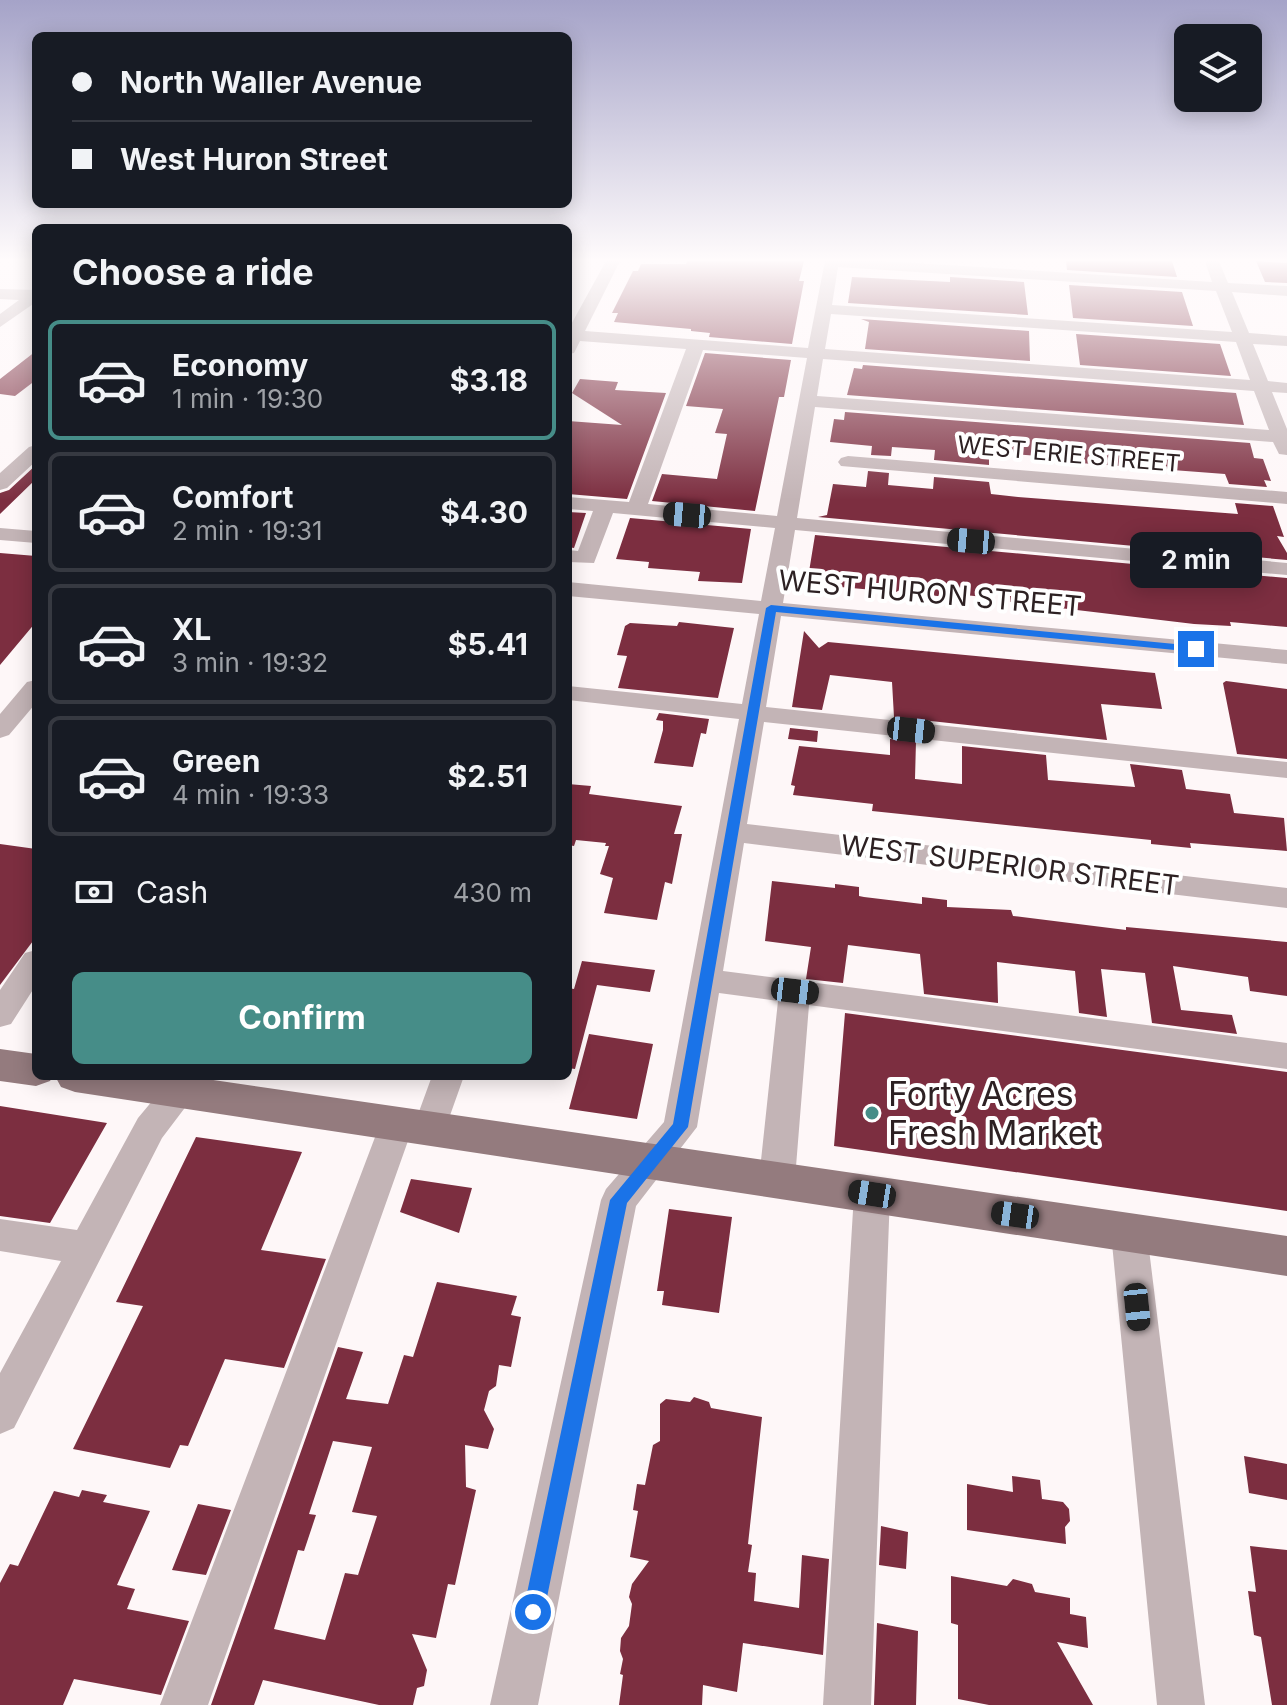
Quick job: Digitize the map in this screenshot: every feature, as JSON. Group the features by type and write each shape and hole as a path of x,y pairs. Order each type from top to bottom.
{"main road":[{"path":"0,1065 32,1069"},
{"path":"131,1080 187,1084 413,1126 1287,1256"}],"street":[{"path":"572,341 696,345 1287,388"},
{"path":"514,1705 619,1200 680,1127 818,341"},
{"path":"807,401 1285,442 1243,341"},
{"path":"636,510 696,345"},
{"path":"0,484 32,455"},
{"name":"WEST ERIE STREET","path":"848,462 1287,498"},
{"path":"572,503 1287,569"},
{"path":"572,556 586,558 605,507"},
{"path":"572,531 595,533"},
{"path":"0,534 32,537"},
{"name":"WEST HURON STREET","path":"572,589 1287,657"},
{"path":"0,730 32,692"},
{"path":"572,701 753,713 1287,770"},
{"name":"WEST SUPERIOR STREET","path":"732,832 1287,898"},
{"path":"0,1015 31,977"},
{"path":"706,980 1287,1056"},
{"path":"777,1179 795,991"},
{"path":"184,1705 413,1126 445,1080"},
{"path":"0,1414 150,1128 187,1084"},
{"path":"847,1705 872,1194"},
{"path":"1129,1233 1181,1705"},
{"path":"0,1235 87,1248"}],"building":[{"path":"751,341 793,341 792,344"},
{"path":"866,341 1029,341 1030,361 865,349"},
{"path":"1077,341 1220,344 1231,376 1080,365"},
{"path":"705,353 791,360 784,397 779,397 755,511 652,501 662,474 717,479 727,434 715,433 723,409 686,406"},
{"path":"32,354 32,383 15,396 0,394 0,379"},
{"path":"863,365 1236,393 1244,425 847,395 854,368 862,369"},
{"path":"580,379 618,382 615,390 666,393 627,499 572,494 572,421 622,425 572,393"},
{"path":"845,412 1250,443 1254,458 1263,459 1271,481 1264,480 1267,487 1229,484 1225,474 1067,462 1065,458 989,452 989,465 934,460 935,450 892,447 891,456 871,455 872,446 830,442 834,419 844,420"},
{"path":"32,469 32,483 0,514 0,493 9,490"},
{"path":"868,471 889,473 888,485 933,489 934,477 989,482 991,494 1018,497 1238,514 1235,503 1273,506 1284,537 1277,536 1287,553 1287,560 818,517 827,515 833,484 866,487"},
{"path":"572,512 586,513 574,548"},
{"path":"630,518 751,529 742,583 698,581 700,572 648,568 649,562 616,559"},
{"path":"815,535 1287,578 1287,627 1230,622 1231,626 1194,624 1010,602 1010,586 984,597 955,594 955,598 911,593 904,588 896,592 807,584"},
{"path":"0,553 32,556 32,627 0,665"},
{"path":"679,622 734,628 718,698 618,688 627,656 617,655 625,626 630,623 677,626"},
{"path":"804,631 819,648 828,642 1155,673 1162,709 1101,704 1107,740 894,717 892,682 830,675 822,710 792,707"},
{"path":"1223,683 1287,689 1287,759 1237,754"},
{"path":"659,713 709,719 706,734 701,733 693,767 654,763 663,730 663,721 656,720"},
{"path":"790,728 818,731 817,742 788,739"},
{"path":"890,739 916,741 915,779 962,784 962,746 1046,755 1048,780 1135,787 1130,764 1182,770 1186,789 1230,794 1234,813 1284,818 1287,851 1190,843 1191,848 1151,844 1151,840 872,811 873,804 793,795 795,786 791,785 799,746 890,755"},
{"path":"572,784 591,786 589,794 682,806 674,834 682,834 672,884 665,882 657,920 604,913 613,878 600,874 609,846 605,846 606,843 576,840 574,846"},
{"path":"0,844 32,848 32,942 0,985"},
{"path":"772,881 835,888 835,884 859,887 859,896 864,897 922,904 922,897 947,900 947,907 1011,910 1013,916 1126,930 1126,927 1287,942 1287,996 1250,991 1248,977 1173,966 1181,1010 1232,1015 1237,1034 1152,1023 1145,973 1101,969 1107,1017 1079,1013 1075,971 997,962 998,1003 924,994 920,954 848,945 843,983 806,979 811,947 765,941"},
{"path":"582,961 655,970 650,992 597,985 575,1069 572,1069 574,989"},
{"path":"845,1013 1287,1072 1287,1211 834,1146"},
{"path":"589,1034 653,1044 637,1119 569,1109"},
{"path":"0,1106 107,1123 50,1223 0,1216"},
{"path":"196,1137 302,1152 261,1250 326,1259 284,1368 225,1359 188,1446 180,1445 170,1468 73,1449 143,1306 116,1302"},
{"path":"411,1179 472,1188 459,1233 400,1212"},
{"path":"669,1209 732,1217 719,1313 662,1305 664,1291 657,1291"},
{"path":"437,1282 517,1296 511,1315 521,1317 511,1367 499,1365 496,1386 489,1391 484,1410 494,1429 488,1449 465,1445 466,1487 476,1490 455,1585 448,1584 436,1638 412,1634 427,1670 424,1686 417,1688 413,1705 379,1705 263,1680 254,1705 211,1705 338,1347 363,1352 346,1399 388,1404 404,1355 413,1357","holes":["333,1441 372,1447 352,1512 377,1516 358,1575 345,1573 325,1640 274,1629 298,1550 304,1551 316,1515 309,1514"]},
{"path":"694,1397 709,1402 711,1408 762,1417 748,1544 752,1545 748,1572 756,1573 754,1601 799,1608 802,1555 829,1559 823,1655 743,1643 737,1692 703,1685 702,1705 619,1705 623,1675 620,1674 623,1659 621,1638 629,1626 632,1604 629,1597 632,1584 649,1561 630,1557 638,1511 633,1510 637,1484 645,1485 653,1445 660,1441 660,1404 666,1399 690,1402"},
{"path":"1244,1456 1287,1464 1287,1500 1249,1493"},
{"path":"1012,1476 1040,1480 1042,1499 1063,1502 1069,1509 1070,1521 1065,1527 1066,1544 967,1530 967,1484 1013,1492"},
{"path":"82,1490 107,1495 103,1502 150,1511 117,1585 135,1589 127,1609 189,1621 161,1695 74,1679 63,1705 0,1705 0,1583 10,1564 18,1566 54,1491 79,1497"},
{"path":"198,1504 231,1510 206,1575 172,1570"},
{"path":"881,1526 908,1532 906,1569 879,1565"},
{"path":"1250,1546 1287,1550 1287,1705 1272,1705 1261,1637 1254,1635 1248,1591 1256,1592"},
{"path":"951,1576 1007,1586 1013,1579 1032,1584 1035,1592 1070,1598 1070,1614 1086,1617 1088,1648 1057,1642 1093,1705 989,1705 958,1699 958,1625 951,1623"},
{"path":"877,1623 918,1631 916,1705 874,1705"}],"place":[{"name":"Forty Acres Fresh Market","path":"872,1113"}],"route":[{"path":"533,1612 619,1200 680,1127 771,608 1196,649"}]}
